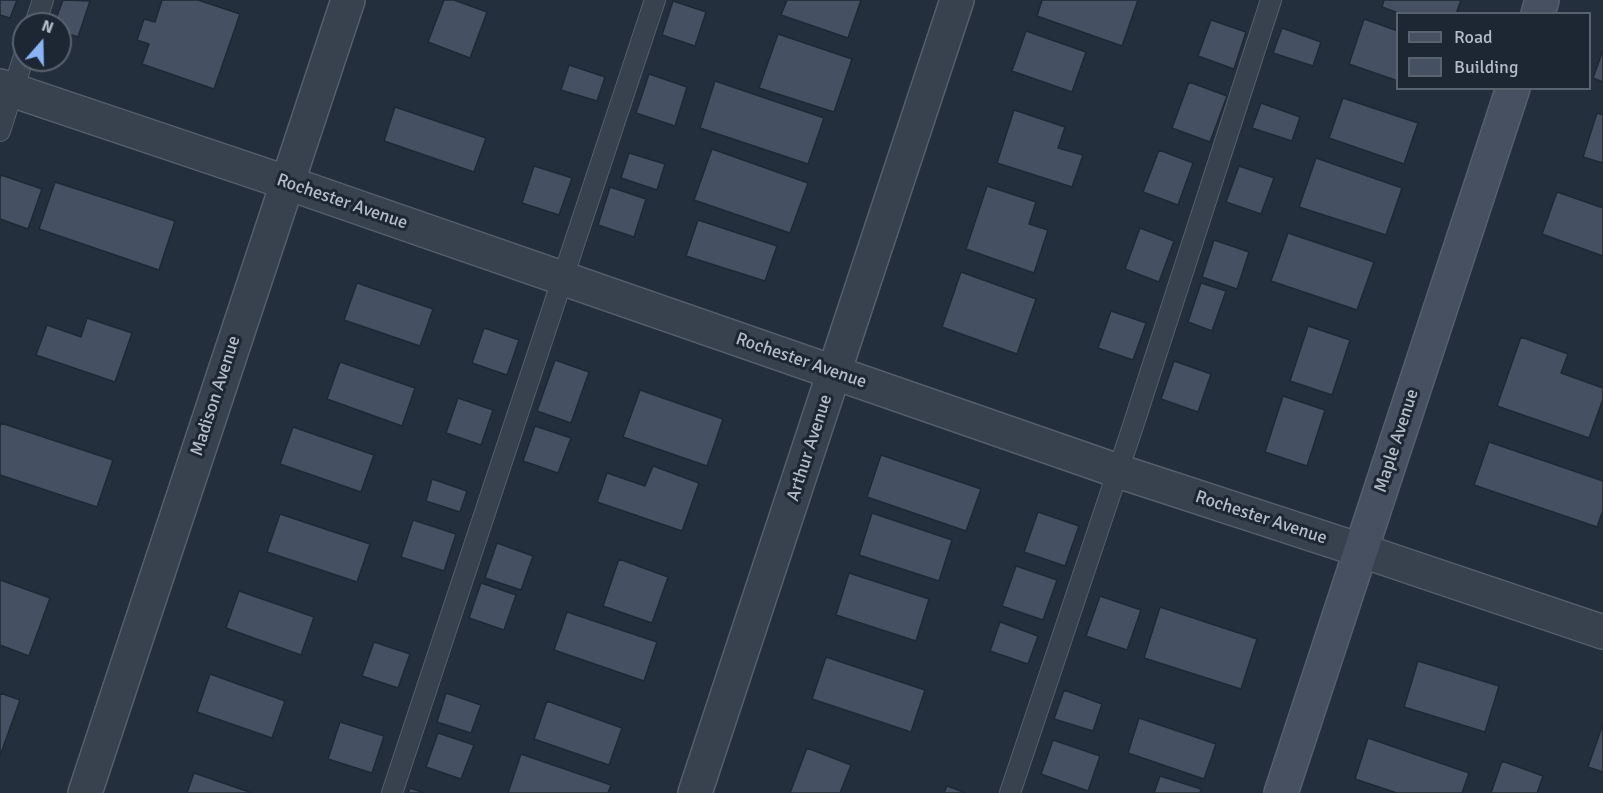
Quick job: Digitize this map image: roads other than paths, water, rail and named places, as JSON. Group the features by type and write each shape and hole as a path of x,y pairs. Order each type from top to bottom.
{"street":[{"name":"Madison Avenue","path":"85,793 348,0"},
{"name":"Arthur Avenue","path":"695,793 957,0"},
{"name":"Rochester Avenue","path":"6,88 288,183 1118,471 1603,632"},
{"name":"Maple Avenue","path":"1281,793 1512,90"}],"lane":[{"path":"392,793 655,0"},
{"path":"1010,793 1118,471 1271,0"},
{"path":"0,131 6,88 15,72"}]}
